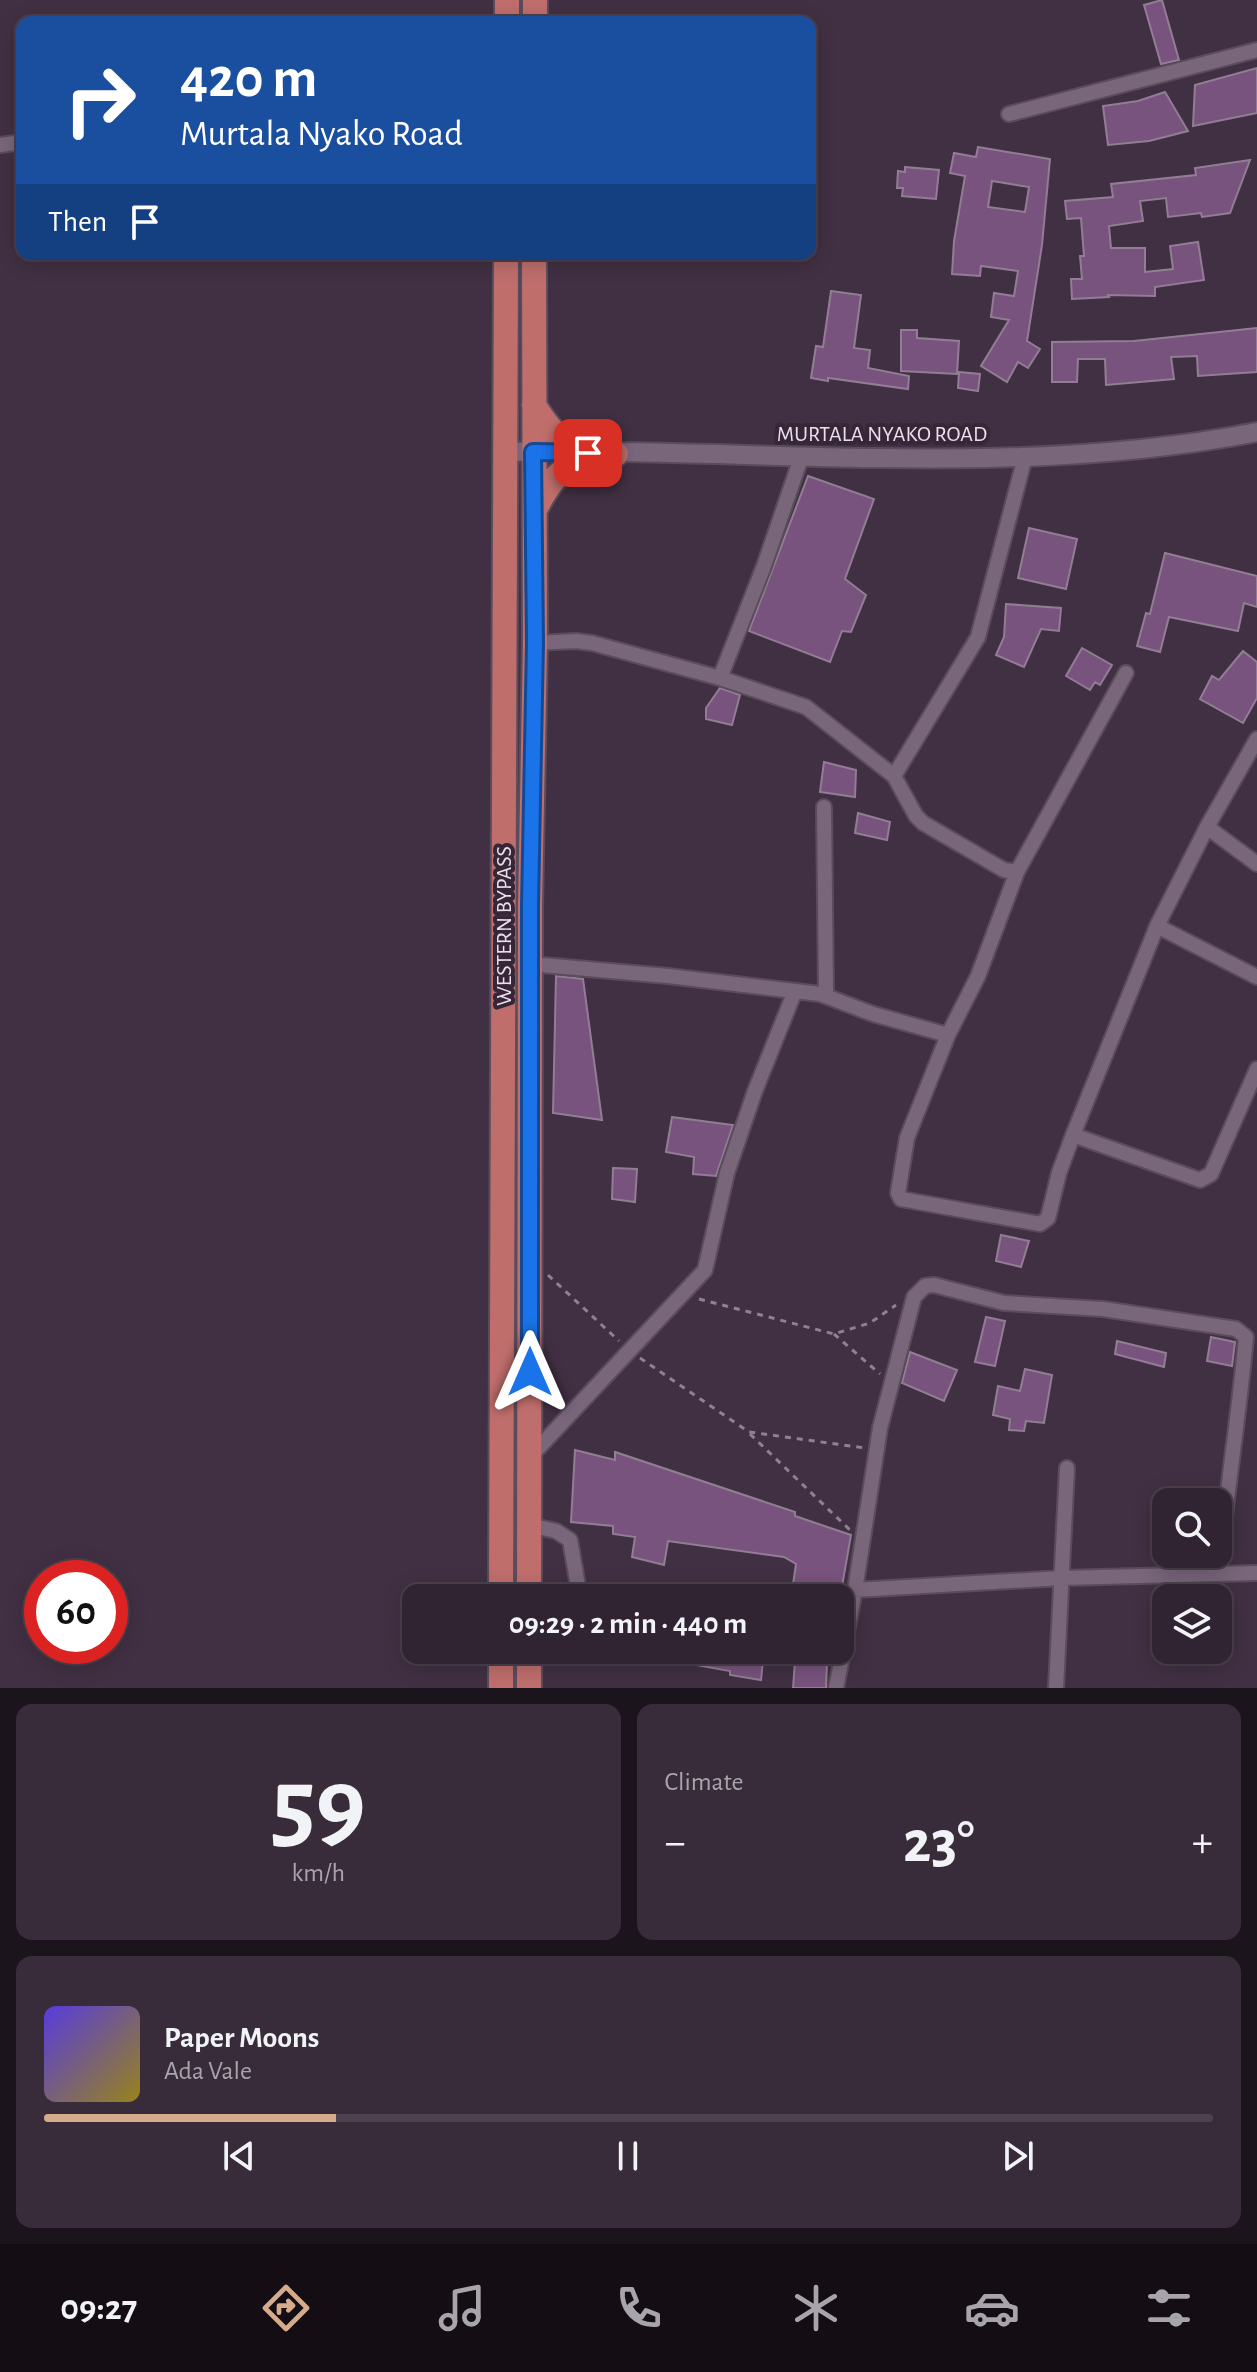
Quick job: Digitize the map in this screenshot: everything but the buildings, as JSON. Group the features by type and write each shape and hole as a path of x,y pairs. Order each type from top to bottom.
{"main road":[{"name":"WESTERN BYPASS","path":"501,1584 506,260"},
{"name":"WESTERN BYPASS","path":"529,1584 530,964 535,643 534,260"},
{"path":"534,405 549,429 566,443 616,454"},
{"path":"534,512 550,481 566,467 616,454"},
{"path":"501,1664 501,1688"},
{"path":"529,1664 529,1688"}],"street":[{"path":"1009,114 1257,50"},
{"name":"MURTALA NYAKO ROAD","path":"505,452 801,458 1025,457 1124,452 1257,432"},
{"path":"894,776 984,623 1025,457"},
{"path":"720,678 764,566 801,458"},
{"path":"535,643 592,643 720,678 806,707 894,776 923,823 1004,870 1017,872"},
{"path":"1126,673 1017,872 978,976 948,1035 907,1138 898,1193 901,1199 1045,1223 1073,1135 1157,926 1207,827 1257,739"},
{"path":"824,807 826,995"},
{"path":"1207,827 1257,864"},
{"path":"1157,926 1257,977"},
{"path":"530,964 668,976 826,995 873,1014 948,1035"},
{"path":"529,1458 699,1279 709,1262 727,1173 755,1091 795,991"},
{"path":"1073,1135 1200,1180 1211,1174 1257,1069"},
{"path":"854,1594 877,1449 891,1384 914,1297 919,1290 934,1285 1004,1303 1103,1309 1236,1329 1246,1337 1219,1573"},
{"path":"1241,1396 1257,1399"},
{"path":"1056,1688 1067,1468"},
{"path":"529,1525 556,1531 570,1540 578,1584"},
{"path":"855,1590 1062,1578 1257,1573"},
{"path":"836,1688 840,1664"}],"path":[{"path":"530,1258 630,1351 749,1432 863,1542"},
{"path":"834,1334 870,1323 919,1290"},
{"path":"683,1295 834,1334 891,1384"},
{"path":"749,1432 877,1449"}],"route":[{"path":"530,1372 530,906 535,643 533,452 588,453"}]}
